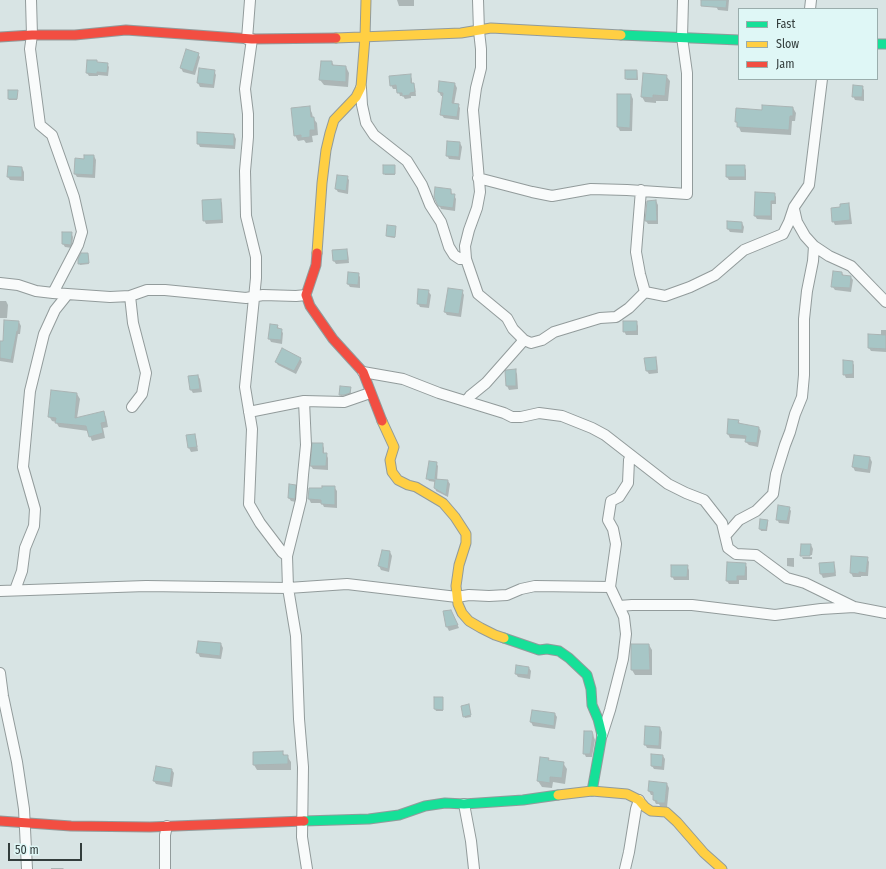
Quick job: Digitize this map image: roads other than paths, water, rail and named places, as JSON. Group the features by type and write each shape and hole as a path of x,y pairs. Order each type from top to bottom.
{"street":[{"path":"31,0 32,35 30,49 40,125 52,135 74,197 82,232 78,245 53,293"},
{"path":"250,0 245,89 248,122 245,192 246,216 256,257 254,297 244,387 252,429 249,504 260,523 282,552 287,556"},
{"path":"366,0 361,87 362,105 366,123 374,135 407,161 422,185 430,205 441,222 449,247 454,255 466,259"},
{"path":"478,0 481,68 473,110 480,192 477,208 465,246 466,259 478,294 506,318 513,329 524,340 531,343 542,340 554,332 600,318 616,316 629,308 645,292"},
{"path":"478,178 552,196 591,189 641,190 687,194 687,73 682,37 683,0"},
{"path":"0,38 32,35 75,35 126,30 249,39 365,37 461,33 491,28 506,28 578,33 738,40"},
{"path":"645,292 665,296 690,287 716,275 744,250 782,234 789,222 794,207 810,185 822,80"},
{"path":"361,87 356,97 334,120 326,150 316,265 306,295 310,306 332,339 363,372 384,428 394,447 390,460 392,472 398,480 416,487 443,503 455,517 466,534 466,543 461,555 456,586 458,604 462,613 469,621 481,628 528,648 559,651 569,658 587,675 591,689 592,705 598,719 602,735"},
{"path":"641,190 636,252 645,292"},
{"path":"794,207 797,222 805,236 814,246 829,256 851,266 886,302"},
{"path":"726,535 739,520 756,510 773,494 776,474 802,397 806,291 813,261 814,246"},
{"path":"0,284 18,285 36,291 67,295 130,296 147,290 165,290 246,298 263,295 306,295"},
{"path":"15,590 22,572 24,548 34,526 35,509 23,467 30,391 44,334 55,310 67,295"},
{"path":"130,296 133,323 146,373 142,394 132,407"},
{"path":"466,401 486,383 499,366 524,340"},
{"path":"363,372 404,379 439,393 504,413 512,417 521,417 539,413 562,416 598,431 668,484 704,500 722,523 728,548 736,554 756,555 787,578 805,583 854,607"},
{"path":"249,412 304,401 344,402 370,393"},
{"path":"304,401 306,444 301,500 287,556 288,588 296,636 299,719 303,767 302,837 307,869"},
{"path":"592,791 602,735 623,659 626,634 624,617 610,587 616,544 613,529 608,520 611,501 619,497 628,482 629,460 631,456"},
{"path":"0,591 146,586 288,588 347,584 457,596 489,596 507,595 521,589 535,586 610,587"},
{"path":"619,606 692,605 775,615 821,609 854,607 886,613"},
{"path":"0,674 3,696 17,762 24,809 27,869"},
{"path":"0,821 72,826 167,826 369,819 399,815 425,806 445,803 464,804 523,800 592,791 627,794 639,800 645,807 651,810 666,812 704,853 722,869"},
{"path":"625,869 639,800"},
{"path":"464,804 471,841 474,869"},
{"path":"165,869 165,835 167,826"}]}
